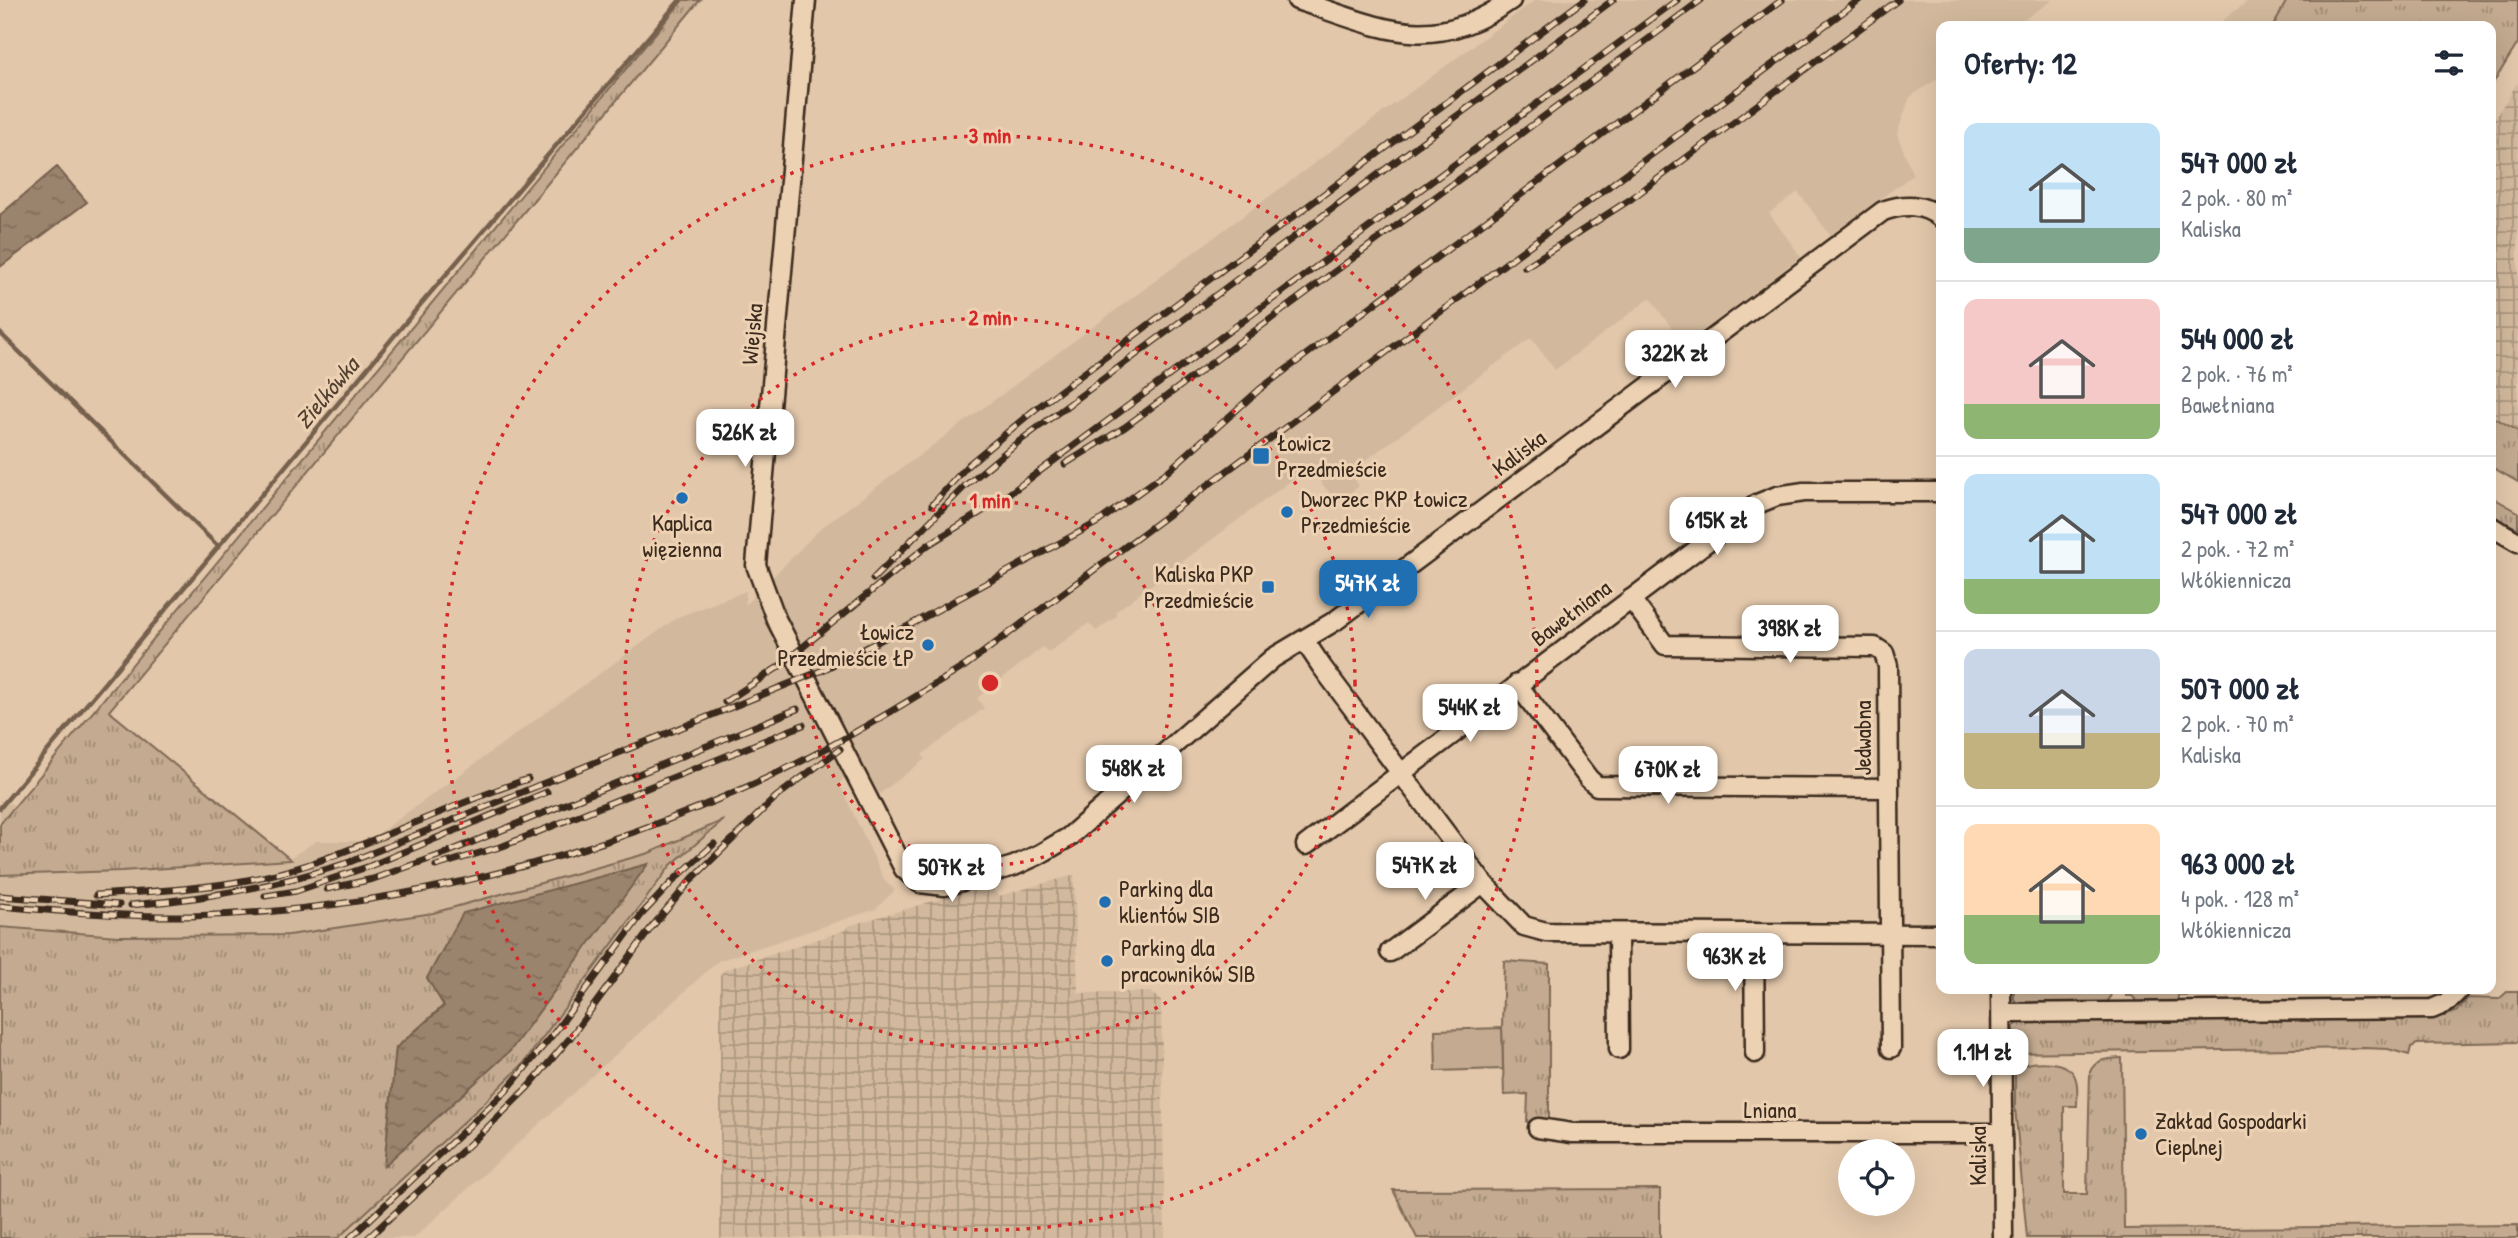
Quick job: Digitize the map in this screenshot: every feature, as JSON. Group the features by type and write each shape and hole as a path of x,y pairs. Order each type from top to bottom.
{"street":[{"name":"Wiejska","path":"806,0 756,565 775,619 841,750 904,869 920,883"},
{"path":"1297,0 1394,30 1432,34 1470,24 1511,0"},
{"name":"Kaliska","path":"920,883 945,886 993,873 1040,854 1069,836 1263,667 1345,613 1883,211 1913,205 1936,215"},
{"name":"Bawełniana","path":"1306,845 1757,504 1777,496 1804,492 1936,492"},
{"path":"2496,529 2518,542"},
{"name":"Jedwabna","path":"1630,599 1665,645 1875,647 1884,653 1888,666 1891,1048"},
{"path":"1304,640 1483,883 1510,913 1531,929 1546,932 1618,934 1936,934"},
{"path":"1517,684 1597,786 1887,788"},
{"path":"1390,952 1483,883"},
{"path":"1754,933 1755,1053"},
{"path":"1618,934 1619,1049"},
{"name":"Kaliska","path":"2001,994 2003,1238"},
{"path":"2002,1013 2432,1009 2446,1003 2455,994"},
{"name":"Lniana","path":"1538,1128 1572,1133 2002,1133"}],"shaded area":[{"path":"1535,0 2053,0 2022,21 1936,21 1936,79 1910,97 1897,134 1913,175 1830,235 1798,192 1769,213 1801,257 1684,345 1650,298 1555,370 1531,338 1350,472 1359,486 1337,503 1309,467 1115,612 1117,616 1096,631 1089,623 1048,653 1043,647 977,698 984,708 922,755 925,759 877,796 860,764 839,783 885,881 895,890 876,909 718,961 414,1238 303,1238 404,1142 402,934 0,1231 0,800 104,838 268,840 290,858 316,841 368,841 678,617 746,591 745,605 821,528"},
{"path":"2249,0 2507,0 2493,21 2222,21"},
{"path":"2518,82 2518,463 2496,451 2496,117"},
{"path":"1074,875 1078,993 1150,992 1161,1001 1165,1238 720,1238 720,975 724,970 846,930 848,926 988,885 999,896"}],"green space":[{"path":"683,0 700,0 109,711 291,860 121,871 0,875 0,824"},
{"path":"2287,0 2518,0 2518,43 2496,78 2496,21 2276,21"},
{"path":"2496,418 2518,431 2518,482 2496,469"},
{"path":"2496,499 2518,512 2518,529 2496,517"},
{"path":"724,820 671,865 523,1064 338,1238 0,1238 0,927 118,936 289,935 433,913 649,853","holes":["444,1005 385,1165 396,1048"]},
{"path":"1504,961 1549,964 1549,1122 1527,1122 1528,1094 1504,1095"},
{"path":"2508,991 2518,991 2518,1042 2417,1044 2411,1047 2409,1055 2388,1049 2363,1048 2015,1053 2013,1027 2021,1021 2445,1016 2456,1012 2468,998 2499,999"},
{"path":"2014,994 2110,994 2103,1005 2018,1005"},
{"path":"2229,994 2178,996 2177,1005 2140,1004 2132,996 2126,996"},
{"path":"1502,1028 1503,1069 1436,1071 1435,1030"},
{"path":"2122,1058 2124,1229 2518,1225 2518,1238 2027,1238 2015,1107 2015,1069 2045,1062 2061,1065 2073,1073 2077,1084 2077,1106 2064,1106 2064,1194 2087,1194 2090,1072 2099,1062"},
{"path":"1660,1189 1660,1238 1417,1238 1393,1190"}],"water":[{"path":"57,167 87,202 0,267 0,215"},
{"path":"648,864 510,1051 384,1166 396,1048 444,1006 427,978 463,913"}],"waterway":[{"name":"Zielkówka","path":"0,808 415,311 680,0"},
{"path":"0,333 219,547"}],"railway":[{"path":"932,505 968,465 1033,411 1584,0"},
{"path":"873,579 965,486 1013,446 1613,0"},
{"path":"725,702 777,668 928,545 1002,499 1677,0"},
{"path":"1065,464 1125,427 1701,0"},
{"path":"131,905 240,890 347,863 823,670 1098,522 1167,472 1260,389 1782,0"},
{"path":"0,906 95,914 190,916 339,904 412,892 486,876 629,833 699,807 793,766 868,725 965,666 1859,0"},
{"path":"1525,267 1631,199 1898,0"},
{"path":"327,889 373,879 446,853 797,709"},
{"path":"436,866 503,846 803,725"},
{"path":"368,1238 528,1087 570,1038 651,928 693,878 776,797 840,749"},
{"path":"96,895 204,887 284,872 338,854 528,779"},
{"path":"265,896 296,891 370,866 547,792"},
{"path":"350,1238 506,1091 554,1033 642,914 676,878 714,844"},
{"path":"0,896 119,905"}],"place":[{"name":"Łowicz Przedmieście","path":"1261,456"},
{"name":"Kaplica więzienna","path":"682,498"},
{"name":"Dworzec PKP Łowicz Przedmieście","path":"1287,512"},
{"name":"Kaliska PKP Przedmieście","path":"1268,587"},
{"name":"Łowicz Przedmieście ŁP","path":"928,645"},
{"name":"Parking dla klientów SIB","path":"1105,902"},
{"name":"Parking dla pracowników SIB","path":"1107,961"},
{"name":"Zakład Gospodarki Cieplnej","path":"2141,1134"}]}
